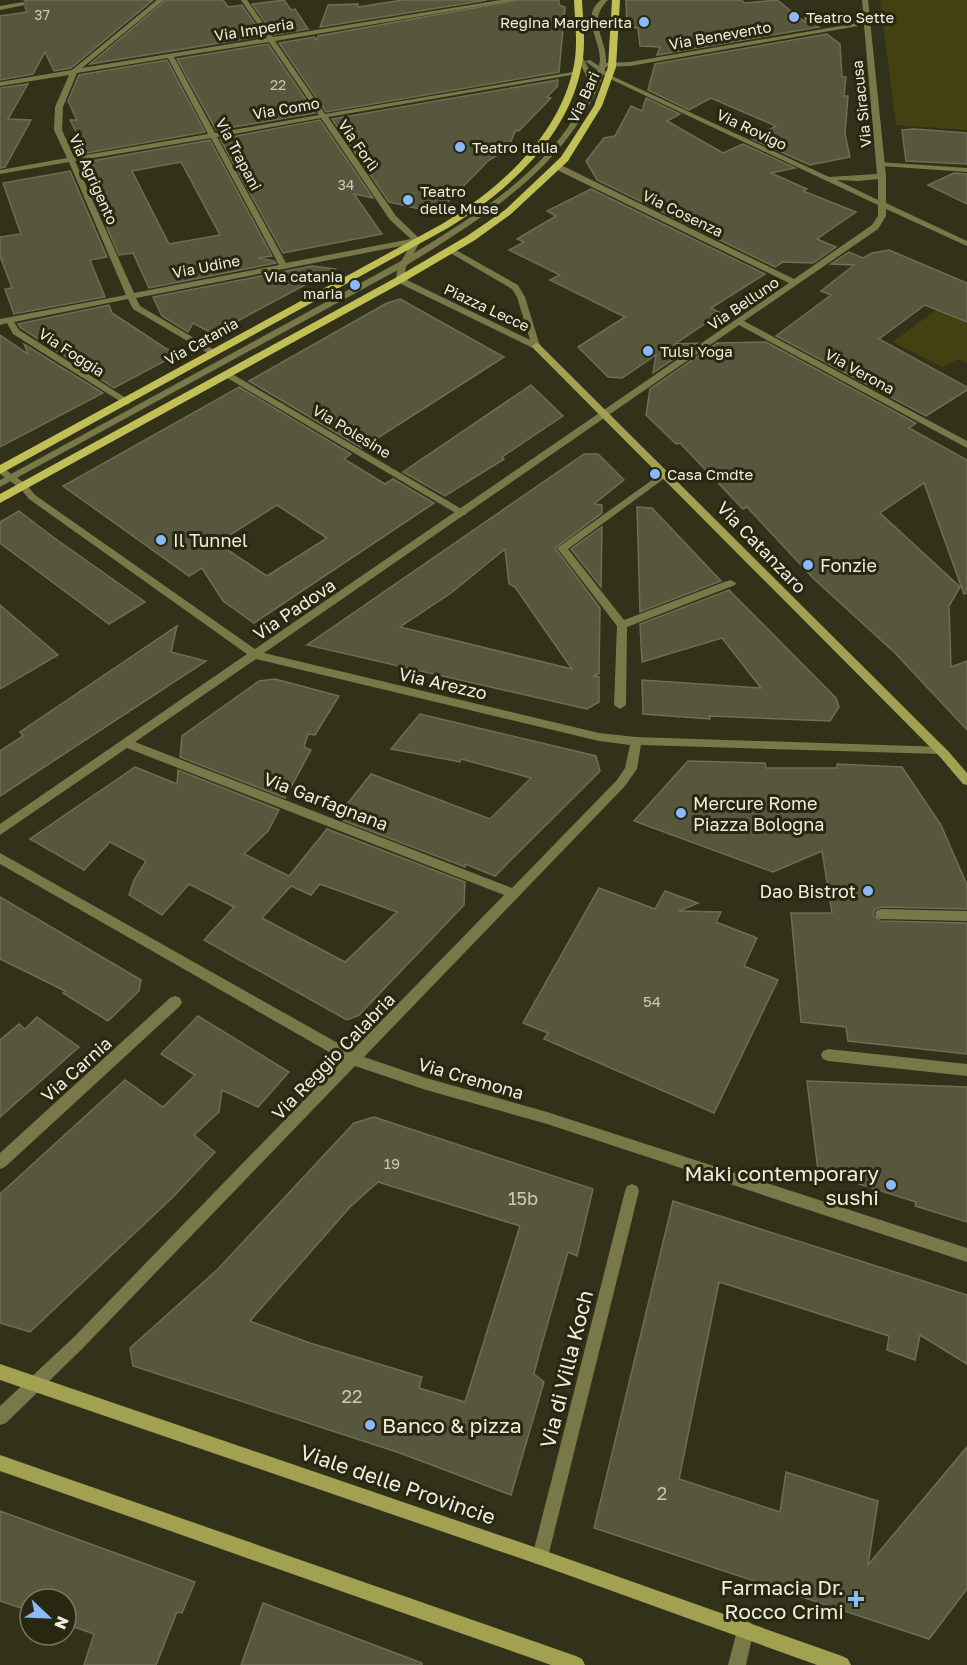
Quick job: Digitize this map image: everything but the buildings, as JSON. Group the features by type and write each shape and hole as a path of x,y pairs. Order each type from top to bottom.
{"main road":[{"name":"Via Bari","path":"417,240 481,203 527,161 553,127 577,72 578,0"},
{"name":"Via Bari","path":"401,279 451,251 508,212 558,167 584,133 610,77 605,67 616,0"},
{"name":"Via Catania","path":"0,470 417,240"},
{"path":"0,499 401,279"}],"street":[{"path":"74,72 161,0"},
{"name":"Via Forlì","path":"244,0 396,222 417,240"},
{"name":"Via Imperia","path":"0,84 513,0"},
{"name":"Via Bari","path":"404,262 463,228 513,192 543,163 578,119 605,67 595,12 597,6 606,0"},
{"name":"Via Siracusa","path":"865,0 882,176 882,205"},
{"path":"0,8 23,4"},
{"name":"Via Benevento","path":"605,67 867,23"},
{"path":"579,55 605,67"},
{"name":"Via Bari","path":"579,55 594,85"},
{"name":"Via Trapani","path":"170,56 283,265"},
{"name":"Via Agrigento","path":"74,72 57,114 60,134 129,295"},
{"name":"Via Como","path":"0,172 577,72"},
{"name":"Via Rovigo","path":"610,77 967,244"},
{"path":"880,164 967,170"},
{"name":"Via Cosenza","path":"558,167 796,283"},
{"path":"822,177 850,179 882,176"},
{"name":"Via Belluno","path":"606,414 874,229 881,219 882,205"},
{"path":"451,251 453,240 463,228"},
{"name":"Via Bari","path":"401,279 400,274 404,262 417,240"},
{"name":"Via Udine","path":"5,321 417,240"},
{"name":"Piazza Lecce","path":"451,251 514,287 521,297 536,346"},
{"name":"Via Catania","path":"0,484 404,262"},
{"name":"Piazza Lecce","path":"401,279 408,285 536,346"},
{"path":"129,295 136,307 213,353"},
{"name":"Via Foggia","path":"5,321 16,332 126,402"},
{"name":"Via Verona","path":"740,321 967,445"},
{"name":"Via Catanzaro","path":"536,346 666,473 965,776"},
{"name":"Via Polesine","path":"227,374 462,513"},
{"name":"Via Padova","path":"0,830 606,414"},
{"name":"Via Arezzo","path":"0,470 23,486 32,497 256,655 576,732 636,741 940,750"},
{"path":"620,705 622,625 562,548 666,473"},
{"path":"622,625 731,583"},
{"name":"Via Reggio Calabria","path":"35,1384 355,1060 627,776 634,762 636,741"},
{"name":"Via Garfagnana","path":"125,743 514,894"},
{"name":"Via Cremona","path":"0,858 355,1060 390,1074 513,1108 967,1255"},
{"path":"881,914 967,916"},
{"name":"Via Carnia","path":"0,1162 175,1002"},
{"path":"828,1055 967,1070"},
{"name":"Via di Villa Koch","path":"540,1557 632,1191"},
{"name":"Viale delle Provincie","path":"0,1372 540,1557 842,1665"},
{"path":"0,1417 35,1384"},
{"path":"0,1463 576,1665"},
{"path":"737,1665 745,1629"}],"shaded area":[{"path":"880,0 967,0 967,130 896,125"},
{"path":"936,310 967,323 967,363 958,359 942,367 893,342"}],"place":[{"name":"Teatro Sette","path":"794,17"},
{"name":"Regina Margherita","path":"644,22"},
{"name":"Teatro Italia","path":"460,147"},
{"name":"Teatro delle Muse","path":"408,200"},
{"name":"Via catania maria","path":"355,285"},
{"name":"Tulsi Yoga","path":"648,351"},
{"name":"Casa Cmdte","path":"655,474"},
{"name":"Il Tunnel","path":"161,540"},
{"name":"Fonzie","path":"808,565"},
{"name":"Mercure Rome Piazza Bologna","path":"681,813"},
{"name":"Dao Bistrot","path":"868,891"},
{"name":"Maki contemporary sushi","path":"891,1185"},
{"name":"Banco & pizza","path":"370,1425"},
{"name":"Farmacia Dr. Rocco Crimi","path":"856,1599"}]}
